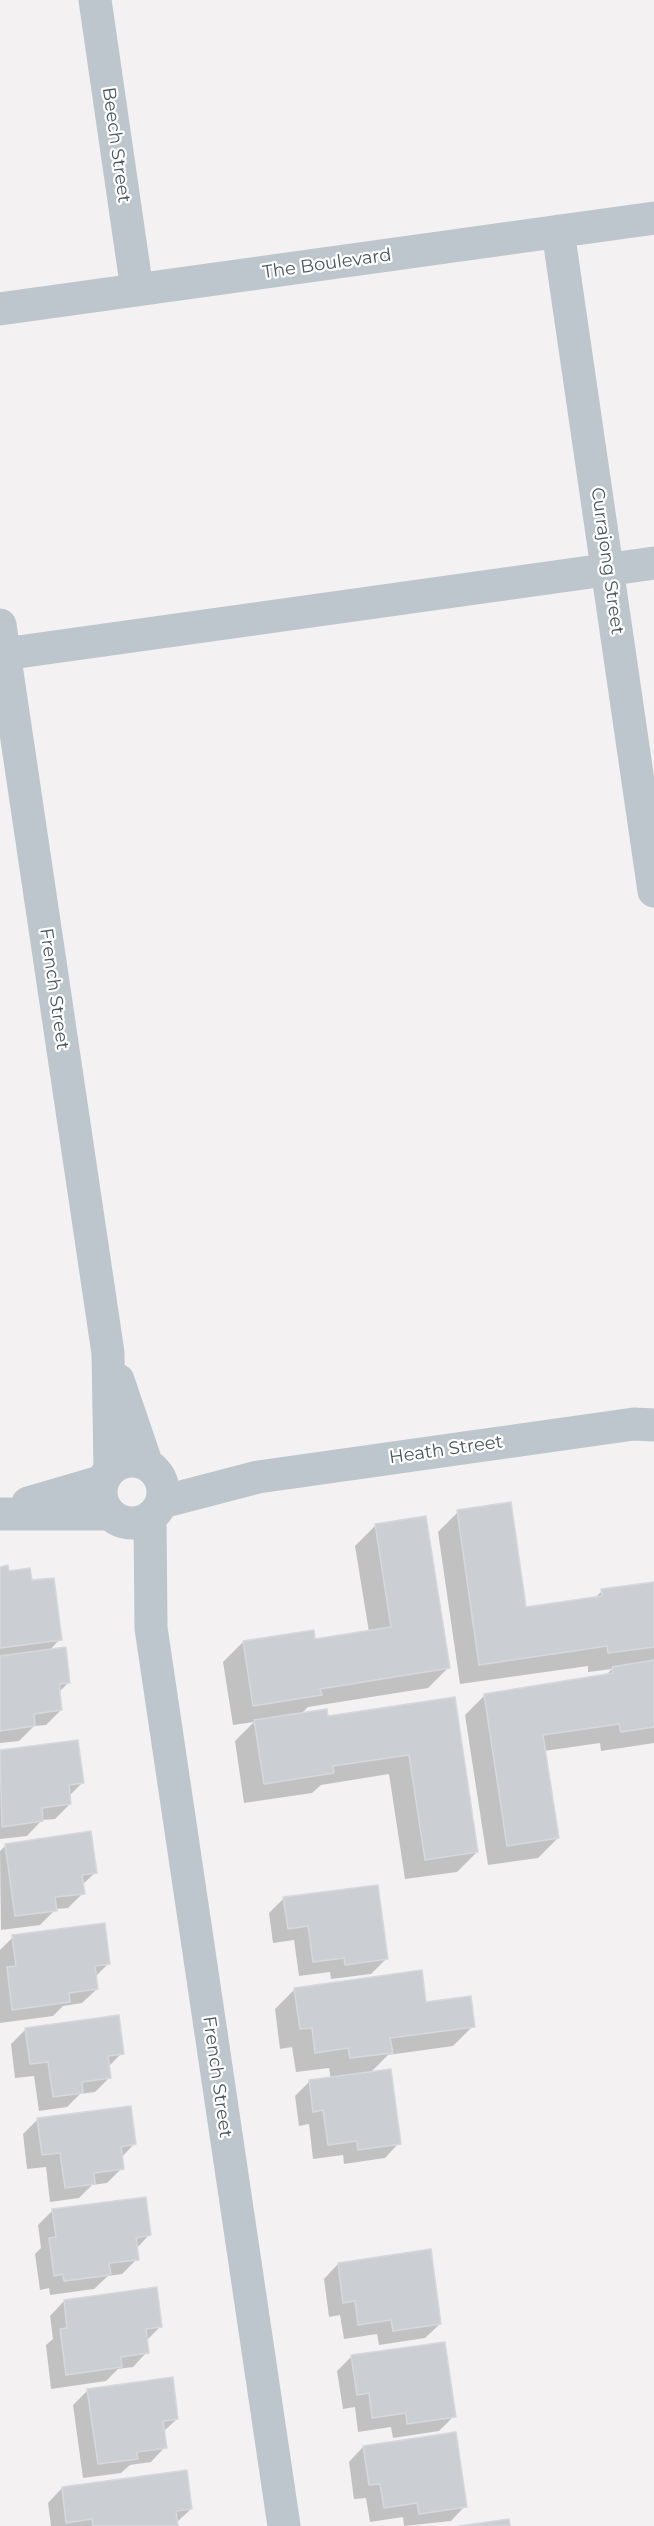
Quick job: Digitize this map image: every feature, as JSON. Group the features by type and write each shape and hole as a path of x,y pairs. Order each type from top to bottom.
{"street":[{"name":"Beech Street","path":"95,0 137,290"},
{"name":"The Boulevard","path":"0,309 654,218"},
{"name":"Currajong Street","path":"558,231 654,891"},
{"path":"2,639 654,563"},
{"name":"French Street","path":"2,639 108,1353 107,1475"},
{"name":"French Street","path":"108,1353 154,1490 151,1628 284,2526"},
{"name":"Heath Street","path":"154,1490 647,1422"},
{"path":"128,1461 154,1490 134,1523 114,1517 0,1513 107,1475 128,1461"},
{"path":"107,1475 102,1498 114,1517"},
{"name":"French Street","path":"114,1517 151,1628"}],"building":[{"path":"511,1502 526,1607 602,1596 601,1589 654,1582 654,1647 608,1653 607,1646 479,1665 457,1510"},
{"path":"426,1516 450,1668 320,1689 322,1695 253,1706 243,1641 314,1630 315,1639 391,1627 375,1524"},
{"path":"8,1565 9,1571 30,1568 32,1580 54,1578 62,1640 0,1648 0,1567"},
{"path":"66,1647 70,1683 59,1684 62,1710 34,1714 35,1726 0,1731 0,1656"},
{"path":"654,1660 654,1727 621,1732 619,1724 543,1735 559,1838 507,1846 484,1694 613,1673 612,1667"},
{"path":"455,1697 478,1852 425,1860 409,1755 333,1766 334,1773 264,1784 254,1720 327,1709 328,1716"},
{"path":"78,1740 84,1783 69,1785 71,1804 42,1808 43,1821 2,1827 0,1750"},
{"path":"91,1831 97,1873 82,1875 85,1894 55,1897 57,1911 15,1916 5,1844"},
{"path":"378,1885 388,1959 345,1965 344,1958 313,1962 308,1926 288,1929 283,1897"},
{"path":"105,1923 110,1964 95,1966 98,1989 69,1993 70,2002 12,2010 7,1967 16,1966 12,1935"},
{"path":"422,1970 426,2002 471,1996 475,2027 390,2038 393,2053 350,2058 348,2048 315,2053 312,2028 300,2029 294,1988"},
{"path":"119,2015 124,2054 108,2056 111,2078 82,2082 83,2093 53,2097 48,2062 30,2064 25,2028"},
{"path":"391,2069 401,2144 358,2150 357,2141 328,2145 323,2110 313,2112 309,2080"},
{"path":"131,2106 136,2144 121,2147 124,2169 94,2173 95,2184 65,2188 60,2153 42,2155 37,2118"},
{"path":"146,2197 151,2235 136,2238 139,2260 109,2263 111,2275 64,2281 63,2274 54,2276 49,2238 56,2237 52,2209"},
{"path":"431,2249 441,2324 393,2331 391,2320 358,2325 355,2301 343,2303 338,2263"},
{"path":"157,2287 162,2327 146,2329 149,2353 121,2357 122,2367 66,2375 60,2329 67,2328 64,2300"},
{"path":"445,2342 456,2417 407,2424 406,2413 372,2418 369,2393 357,2395 351,2355"},
{"path":"173,2377 178,2419 163,2421 167,2448 137,2452 138,2459 98,2464 87,2389"},
{"path":"456,2432 467,2507 419,2514 417,2503 384,2508 380,2484 369,2485 363,2446"},
{"path":"187,2470 192,2509 176,2511 178,2526 93,2526 92,2519 66,2523 62,2487"},
{"path":"509,2519 510,2526 459,2526"}]}
